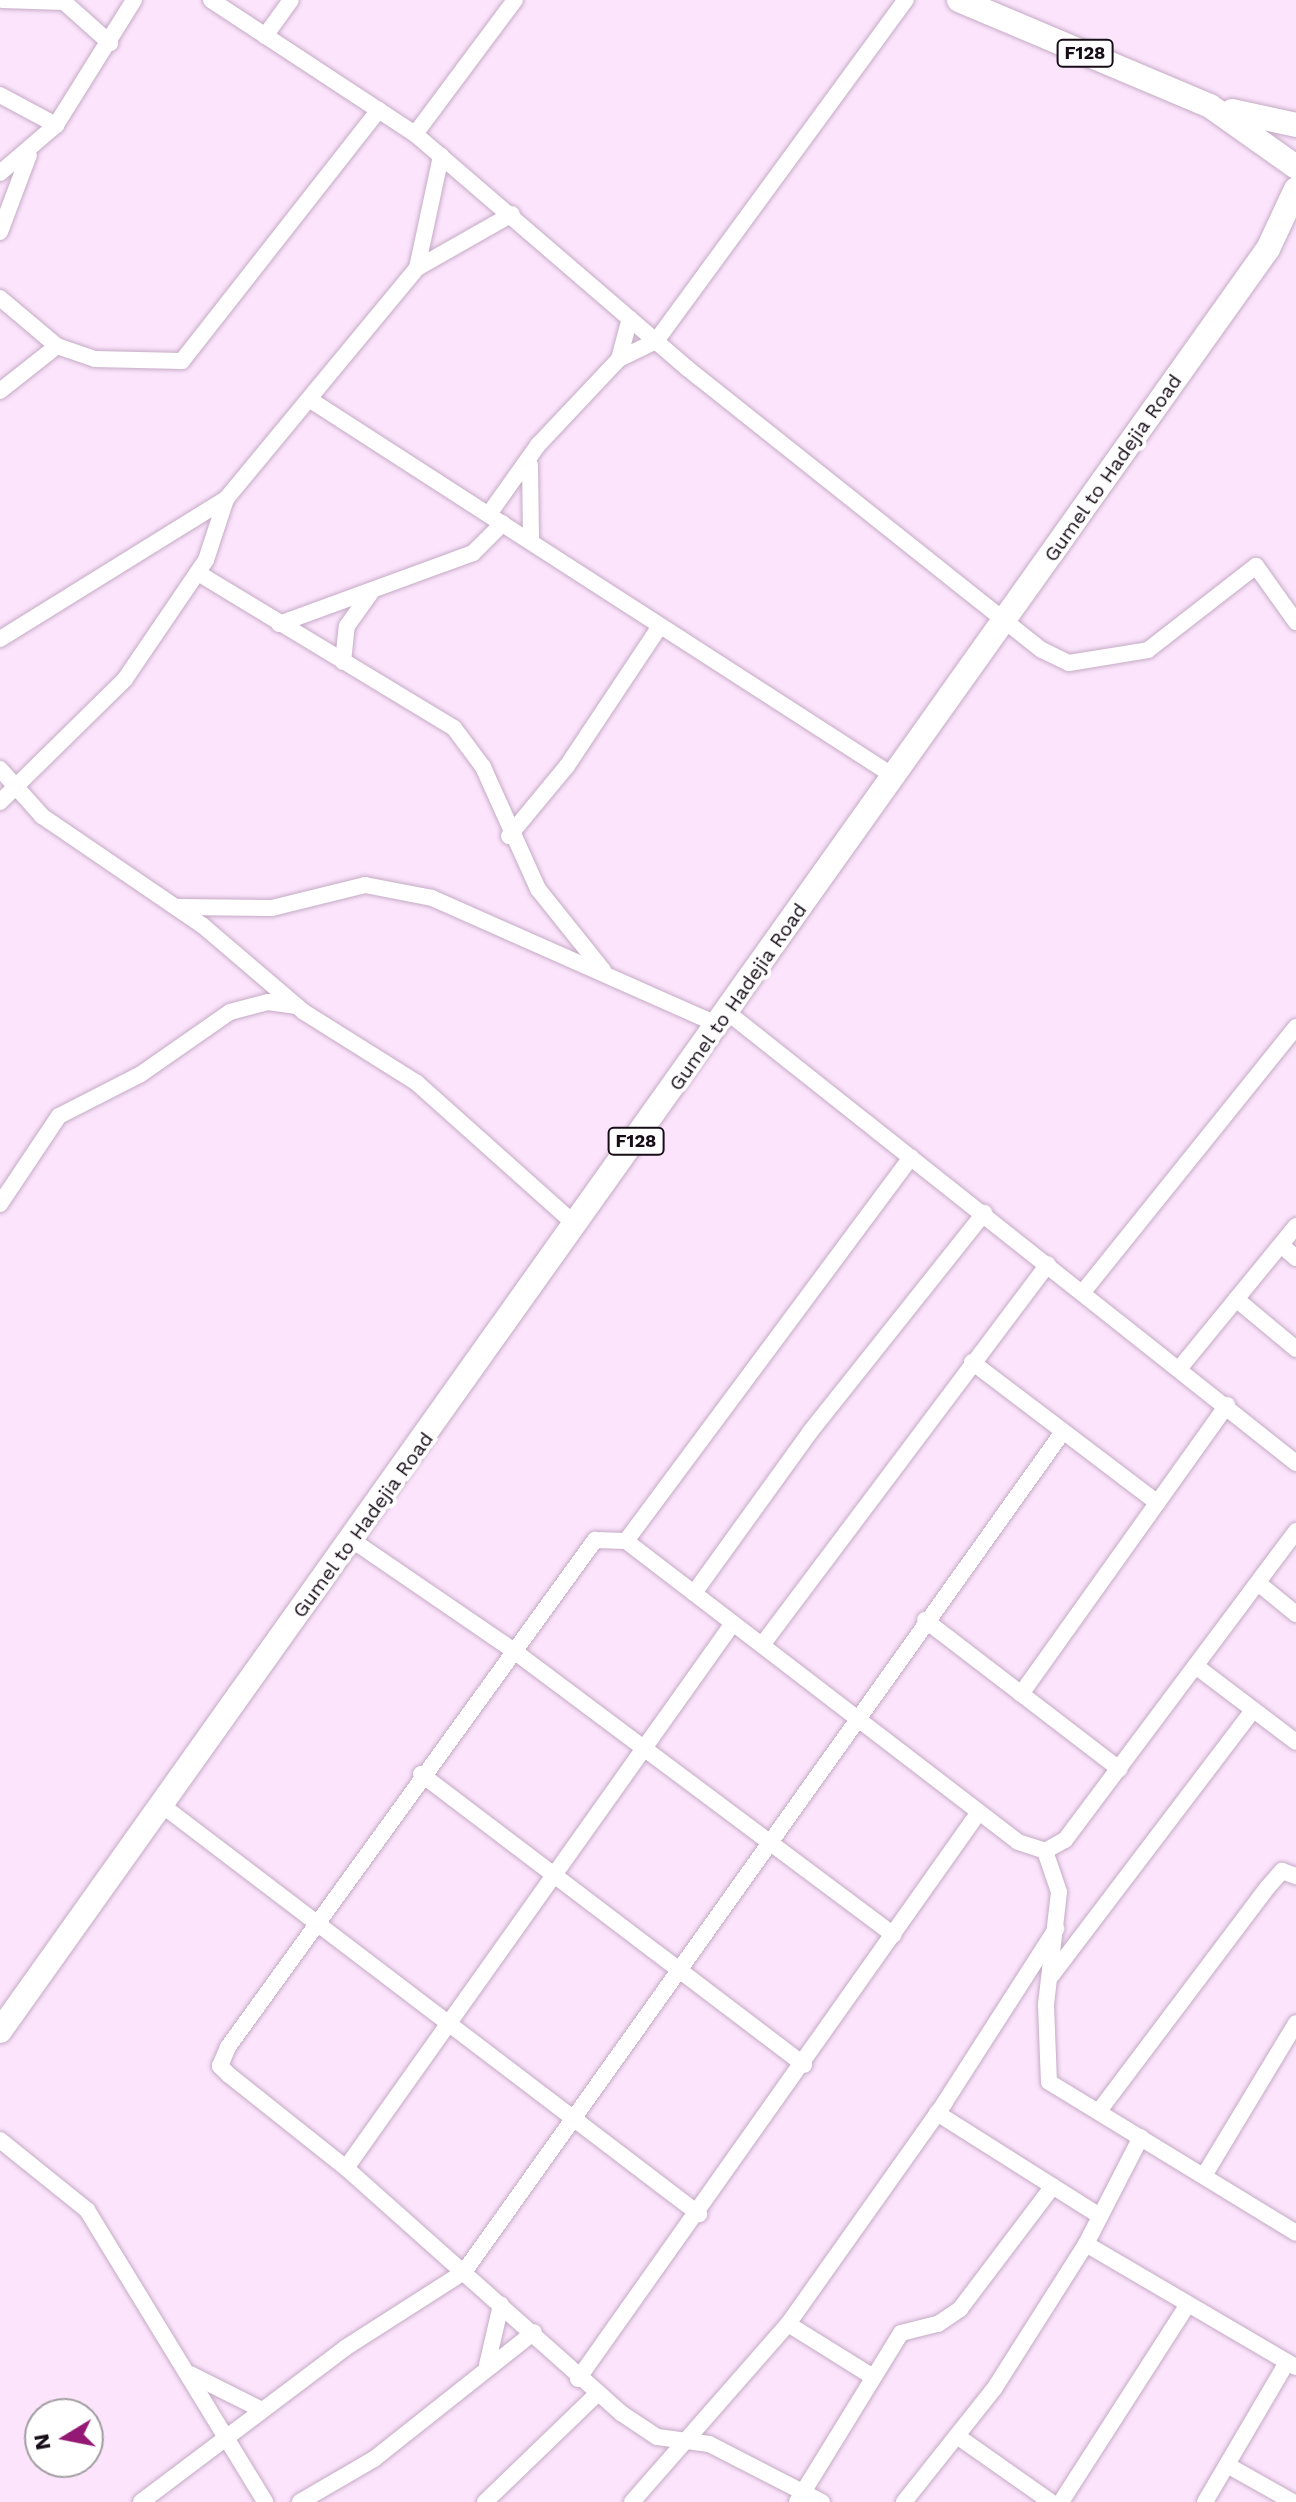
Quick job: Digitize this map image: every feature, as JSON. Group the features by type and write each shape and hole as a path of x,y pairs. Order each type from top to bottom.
{"main road":[{"name":"F128","path":"959,0 1210,106 1296,125"},
{"name":"F128","path":"1210,106 1296,167"},
{"name":"Gumel to Hadejia Road","path":"0,2031 1268,249 1296,189"},
{"name":"F128","path":"1268,249 1296,224"}],"street":[{"path":"2,0 64,2 110,43"},
{"path":"0,173 31,151 56,125 110,43 134,0"},
{"path":"211,0 415,134 512,214 656,341 1005,621 1069,663 1122,660 1148,650 1256,566 1296,622"},
{"path":"265,36 291,0"},
{"path":"415,134 514,0"},
{"path":"279,624 473,553 530,465 538,445 619,359 656,341 906,0"},
{"path":"0,95 56,125"},
{"path":"0,298 57,346 111,361 182,361 379,110"},
{"path":"0,232 31,151"},
{"path":"417,268 441,156"},
{"path":"0,639 226,499 312,401 417,268 512,214"},
{"path":"619,359 630,318"},
{"path":"0,391 57,346"},
{"path":"312,401 895,777"},
{"path":"530,465 531,541"},
{"path":"0,802 125,679 198,573 226,499"},
{"path":"198,573 343,662 473,748 509,836 562,925 603,970"},
{"path":"343,662 347,626 373,590"},
{"path":"509,836 567,766 660,626"},
{"path":"0,769 42,816 178,907 297,1006 417,1083 576,1225"},
{"path":"178,907 272,908 365,885 432,898 722,1019 984,1213 1296,1463"},
{"path":"0,1204 59,1116 141,1074 230,1012 268,1002 297,1006"},
{"path":"1083,1292 1296,1027"},
{"path":"626,1541 911,1157"},
{"path":"694,1593 810,1432 984,1213"},
{"path":"1179,1369 1296,1226"},
{"path":"1281,1245 1296,1258"},
{"path":"762,1645 1048,1264"},
{"path":"1236,1299 1296,1349"},
{"path":"972,1362 1158,1503"},
{"path":"1021,1694 1227,1405"},
{"path":"141,2502 260,2409 464,2272 855,1717 1062,1433"},
{"path":"822,2502 798,2496 709,2444 657,2437 597,2394 578,2379 534,2332 346,2168 220,2066 318,1919 510,1648 595,1540 626,1541 1018,1842 1045,1851 1065,1840 1296,1531"},
{"path":"352,1540 510,1648 640,1750 893,1935"},
{"path":"1258,1583 1296,1614"},
{"path":"925,1620 1119,1769"},
{"path":"346,2168 733,1623"},
{"path":"1197,1667 1296,1742"},
{"path":"1051,1976 1253,1710"},
{"path":"421,1774 676,1973 804,2065"},
{"path":"163,1806 318,1919 448,2023 576,2116 699,2214"},
{"path":"578,2379 699,2214 979,1812"},
{"path":"1045,1851 1059,1892 1051,1976 1049,2082 1205,2174 1296,2233"},
{"path":"1099,2111 1267,1888 1282,1871 1296,1876"},
{"path":"632,2502 788,2324 937,2113 1056,1929"},
{"path":"1205,2174 1296,2023"},
{"path":"937,2113 1100,2216"},
{"path":"904,2502 957,2436 1086,2244 1141,2137"},
{"path":"0,2140 87,2210 265,2502"},
{"path":"798,2496 901,2333 938,2324 960,2309 1053,2186"},
{"path":"1086,2244 1292,2364 1205,2502"},
{"path":"1061,2502 1188,2304"},
{"path":"487,2365 501,2305"},
{"path":"788,2324 873,2377"},
{"path":"300,2502 374,2459 487,2365 534,2332"},
{"path":"188,2373 260,2409"},
{"path":"485,2502 597,2394"},
{"path":"957,2436 1051,2502"},
{"path":"1227,2465 1293,2502"}]}
